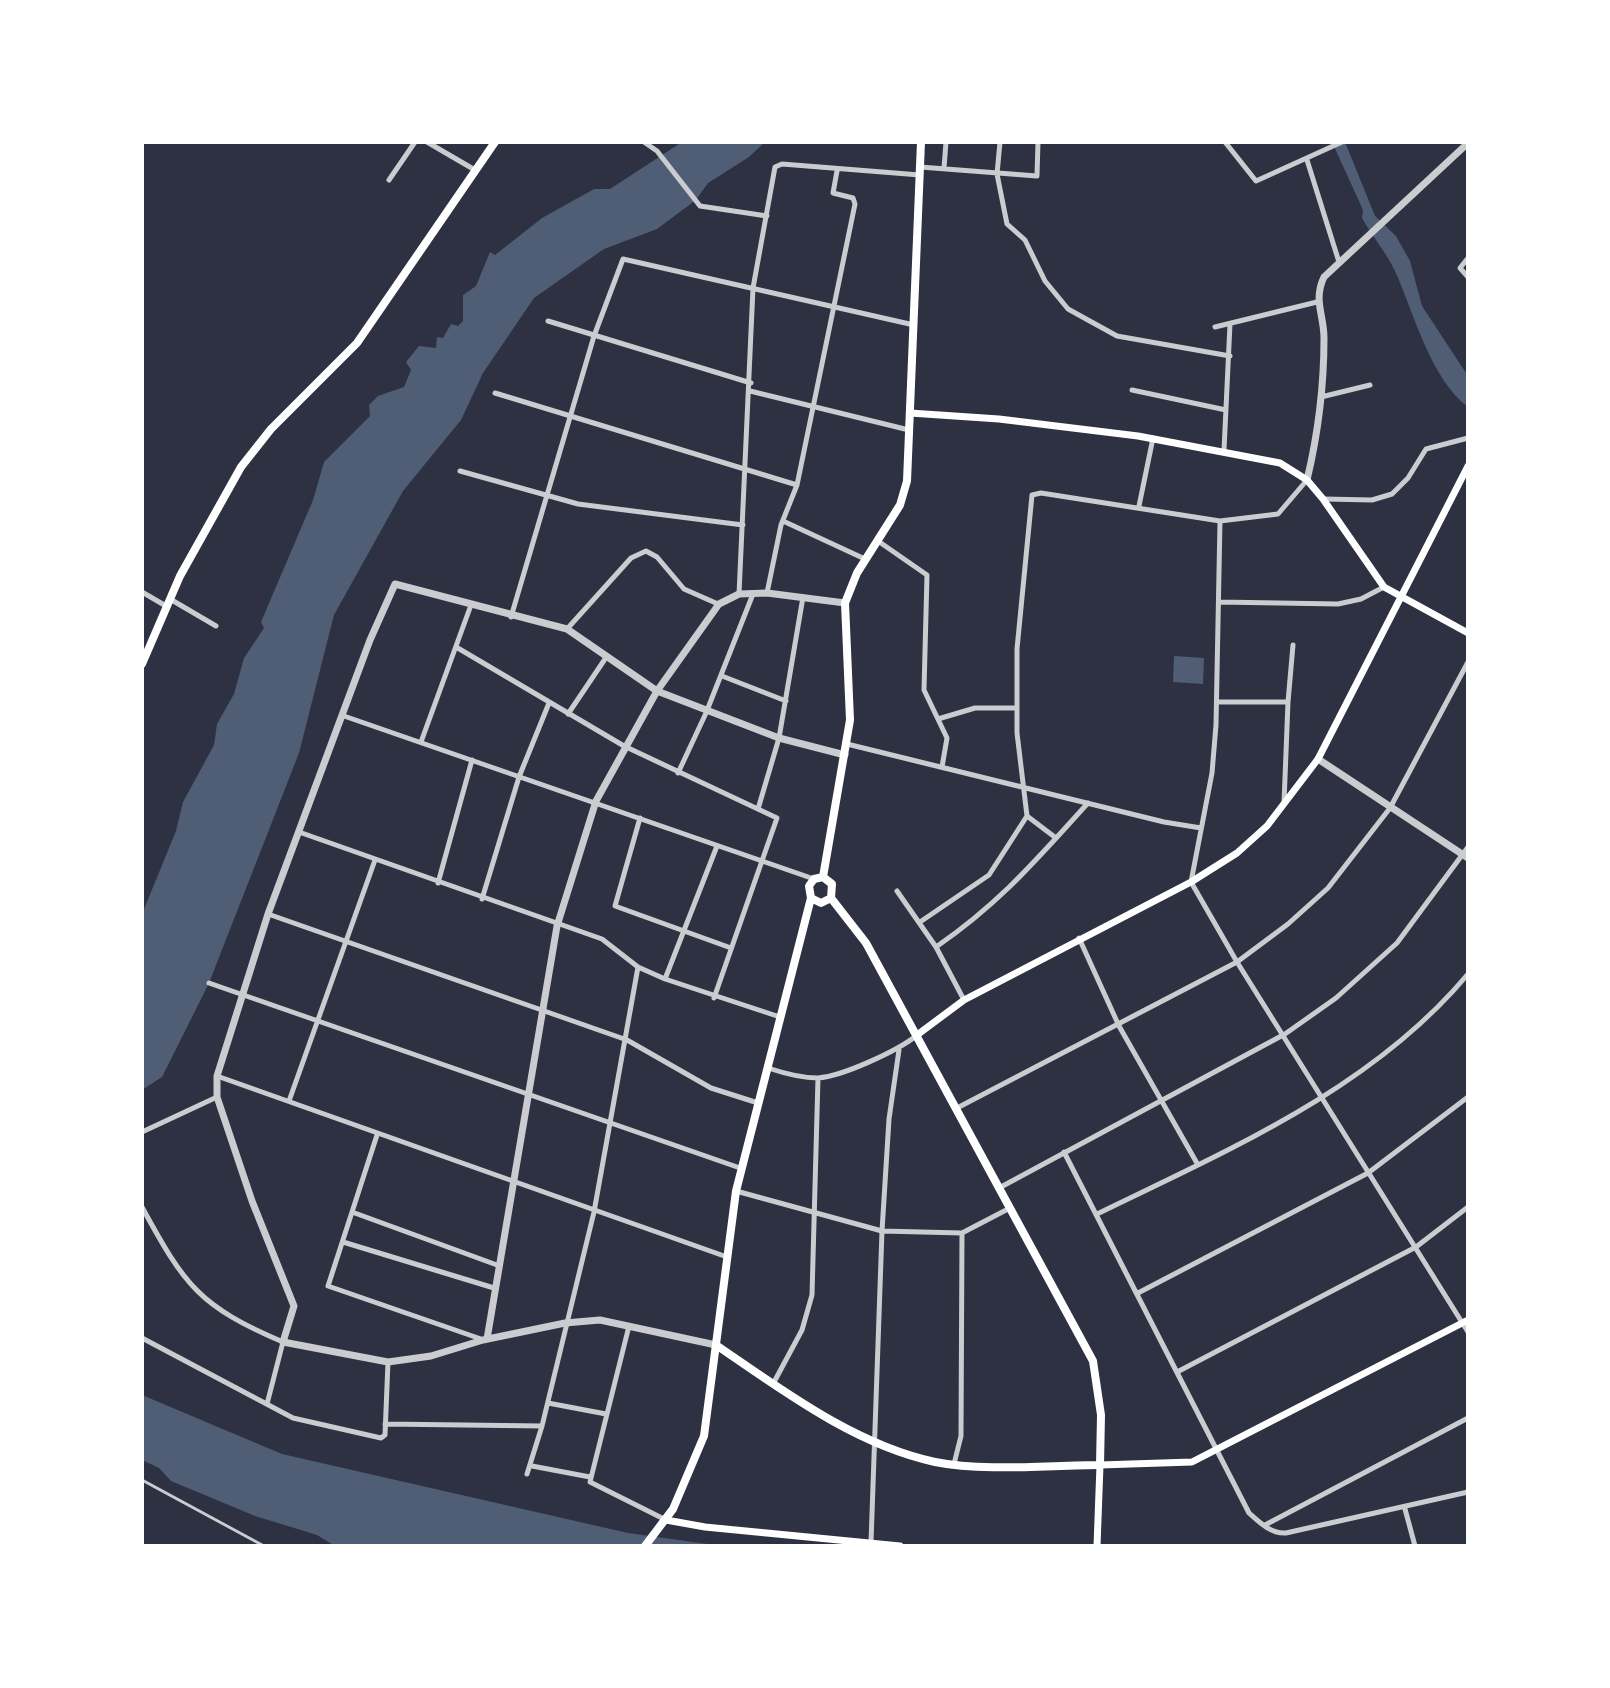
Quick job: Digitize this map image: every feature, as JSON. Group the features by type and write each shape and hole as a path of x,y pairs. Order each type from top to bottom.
{"main road":[{"path":"142,664 203,530 241,467 271,429 357,343 495,142"},
{"path":"645,1546 666,1520 691,1473 704,1436 740,1168 811,898 808,890 818,878 847,744 850,720 845,603 865,559 900,505 907,481 916,325 921,142"},
{"path":"910,413 999,419 1153,438 1280,463 1307,480 1323,499 1384,587 1468,633"},
{"path":"917,1035 964,1000 1078,938 1191,882 1254,839 1284,807 1318,759 1468,466"},
{"path":"811,898 821,903 831,898 834,887 818,878"},
{"path":"831,898 866,943 1093,1361 1101,1404 1097,1546"},
{"path":"716,1345 773,1384 877,1444 954,1464 1175,1465 1220,1450 1465,1322"},
{"path":"666,1520 705,1527 900,1546"}],"street":[{"path":"389,180 415,142"},
{"path":"427,142 476,171"},
{"path":"644,142 657,151 695,203 767,216"},
{"path":"944,168 946,142"},
{"path":"1000,142 997,174 1007,224 1025,240 1045,281 1068,309 1117,336 1230,356"},
{"path":"739,594 753,288 778,165 837,171 944,168 1037,176 1038,142"},
{"path":"1225,142 1256,181 1342,142"},
{"path":"920,922 989,875 1027,816 1017,708 1017,649 1030,499 1041,493 1220,521 1278,514 1307,480 1320,397 1324,336 1317,302 1324,277 1468,143"},
{"path":"1307,160 1340,264"},
{"path":"767,593 783,521 797,485 855,204 853,198 833,193 837,171"},
{"path":"1468,258 1460,268 1468,277"},
{"path":"511,618 594,336 623,259 916,325"},
{"path":"1215,327 1317,302"},
{"path":"548,321 751,383"},
{"path":"1224,450 1230,324"},
{"path":"1320,397 1370,385"},
{"path":"1132,390 1226,410"},
{"path":"750,391 910,430"},
{"path":"495,393 797,485"},
{"path":"1139,506 1153,438"},
{"path":"1323,499 1385,498 1408,478 1426,449 1468,438"},
{"path":"460,471 546,497 634,513 743,525"},
{"path":"783,521 865,559"},
{"path":"1220,521 1218,702 1212,773 1191,882 1237,962 1465,1322 1468,1332"},
{"path":"877,541 927,575 924,690 947,738 942,767"},
{"path":"567,629 631,558 646,551 657,557 684,589 719,604"},
{"path":"267,1404 294,1306 252,1201 217,1097 217,1076 268,914 392,588 401,584 511,618 567,629 605,659 657,691 706,713 779,738 845,755"},
{"path":"1219,602 1338,604 1361,599 1384,587"},
{"path":"142,592 216,626"},
{"path":"485,1339 557,926 596,801 657,691 719,604 739,594 767,593 845,603"},
{"path":"678,773 722,676 753,594"},
{"path":"758,809 779,738 803,597"},
{"path":"421,742 471,605"},
{"path":"1284,807 1293,645"},
{"path":"456,647 624,746 777,819 714,998"},
{"path":"568,714 605,659"},
{"path":"957,1108 1237,962 1328,888 1390,808 1468,662"},
{"path":"722,676 786,701"},
{"path":"1218,702 1288,702"},
{"path":"482,899 519,777 549,703"},
{"path":"938,719 975,708 1017,708"},
{"path":"344,716 596,801 761,863 818,878"},
{"path":"847,744 1201,828"},
{"path":"998,1189 1285,1034 1336,998 1382,959 1467,853 1390,808 1318,759"},
{"path":"438,883 472,760"},
{"path":"936,947 980,916 1020,880 1088,803"},
{"path":"1027,816 1056,838"},
{"path":"640,818 615,904 618,908 731,948"},
{"path":"298,832 557,926 602,939 638,967 665,979 714,998 781,1017"},
{"path":"665,979 717,846"},
{"path":"289,1101 375,860"},
{"path":"897,891 936,947 964,1000"},
{"path":"268,914 627,1040 711,1088 758,1103"},
{"path":"1078,938 1119,1026 1198,1165"},
{"path":"527,1474 532,1466 594,1212 638,967"},
{"path":"1097,1214 1198,1165 1323,1098 1420,1025 1468,974"},
{"path":"209,983 740,1168"},
{"path":"768,1068 818,1078 899,1050 917,1035"},
{"path":"871,1542 877,1444 882,1231 889,1119 899,1050"},
{"path":"217,1076 727,1257"},
{"path":"773,1384 802,1330 810,1304 818,1078"},
{"path":"142,1132 217,1097"},
{"path":"1138,1293 1368,1173 1468,1097"},
{"path":"377,1135 328,1280 331,1290 485,1339"},
{"path":"1064,1152 1220,1450 1249,1513 1277,1533 1286,1533 1405,1509 1468,1492"},
{"path":"736,1191 882,1231 962,1233 1010,1208"},
{"path":"142,1207 173,1264 204,1300 226,1316 283,1342 388,1362 431,1356 485,1339 565,1323 600,1320 716,1345"},
{"path":"1179,1371 1416,1247 1468,1207"},
{"path":"352,1212 497,1265"},
{"path":"954,1464 961,1436 962,1233"},
{"path":"343,1242 494,1288"},
{"path":"629,1326 590,1477 592,1486 666,1520"},
{"path":"142,1338 293,1418 381,1438 385,1435 388,1362"},
{"path":"548,1403 606,1414"},
{"path":"1265,1525 1468,1418"},
{"path":"385,1424 542,1426"},
{"path":"532,1466 590,1477"},
{"path":"1405,1509 1415,1546"}],"lane":[{"path":"142,1480 264,1546"}],"water":[{"path":"682,142 765,142 749,157 708,183 696,200 657,229 604,249 534,298 483,373 461,420 403,491 334,615 299,753 209,983 162,1077 142,1090 142,914 176,831 183,802 214,745 217,724 234,694 244,658 264,628 261,622 313,500 324,462 370,416 369,405 378,396 404,387 411,370 406,362 419,346 436,348 437,337 443,338 451,324 458,326 463,321 463,295 476,286 490,252 495,255 542,218 594,189 610,189"},
{"path":"1332,142 1345,142 1375,216 1396,236 1410,261 1422,306 1468,376 1468,407 1455,395 1433,363 1395,271 1362,218 1363,210"},
{"path":"1174,656 1204,658 1203,684 1173,682"},
{"path":"142,1395 282,1454 628,1533 722,1546 335,1546 317,1535 255,1516 171,1481 159,1468 142,1460"}]}
